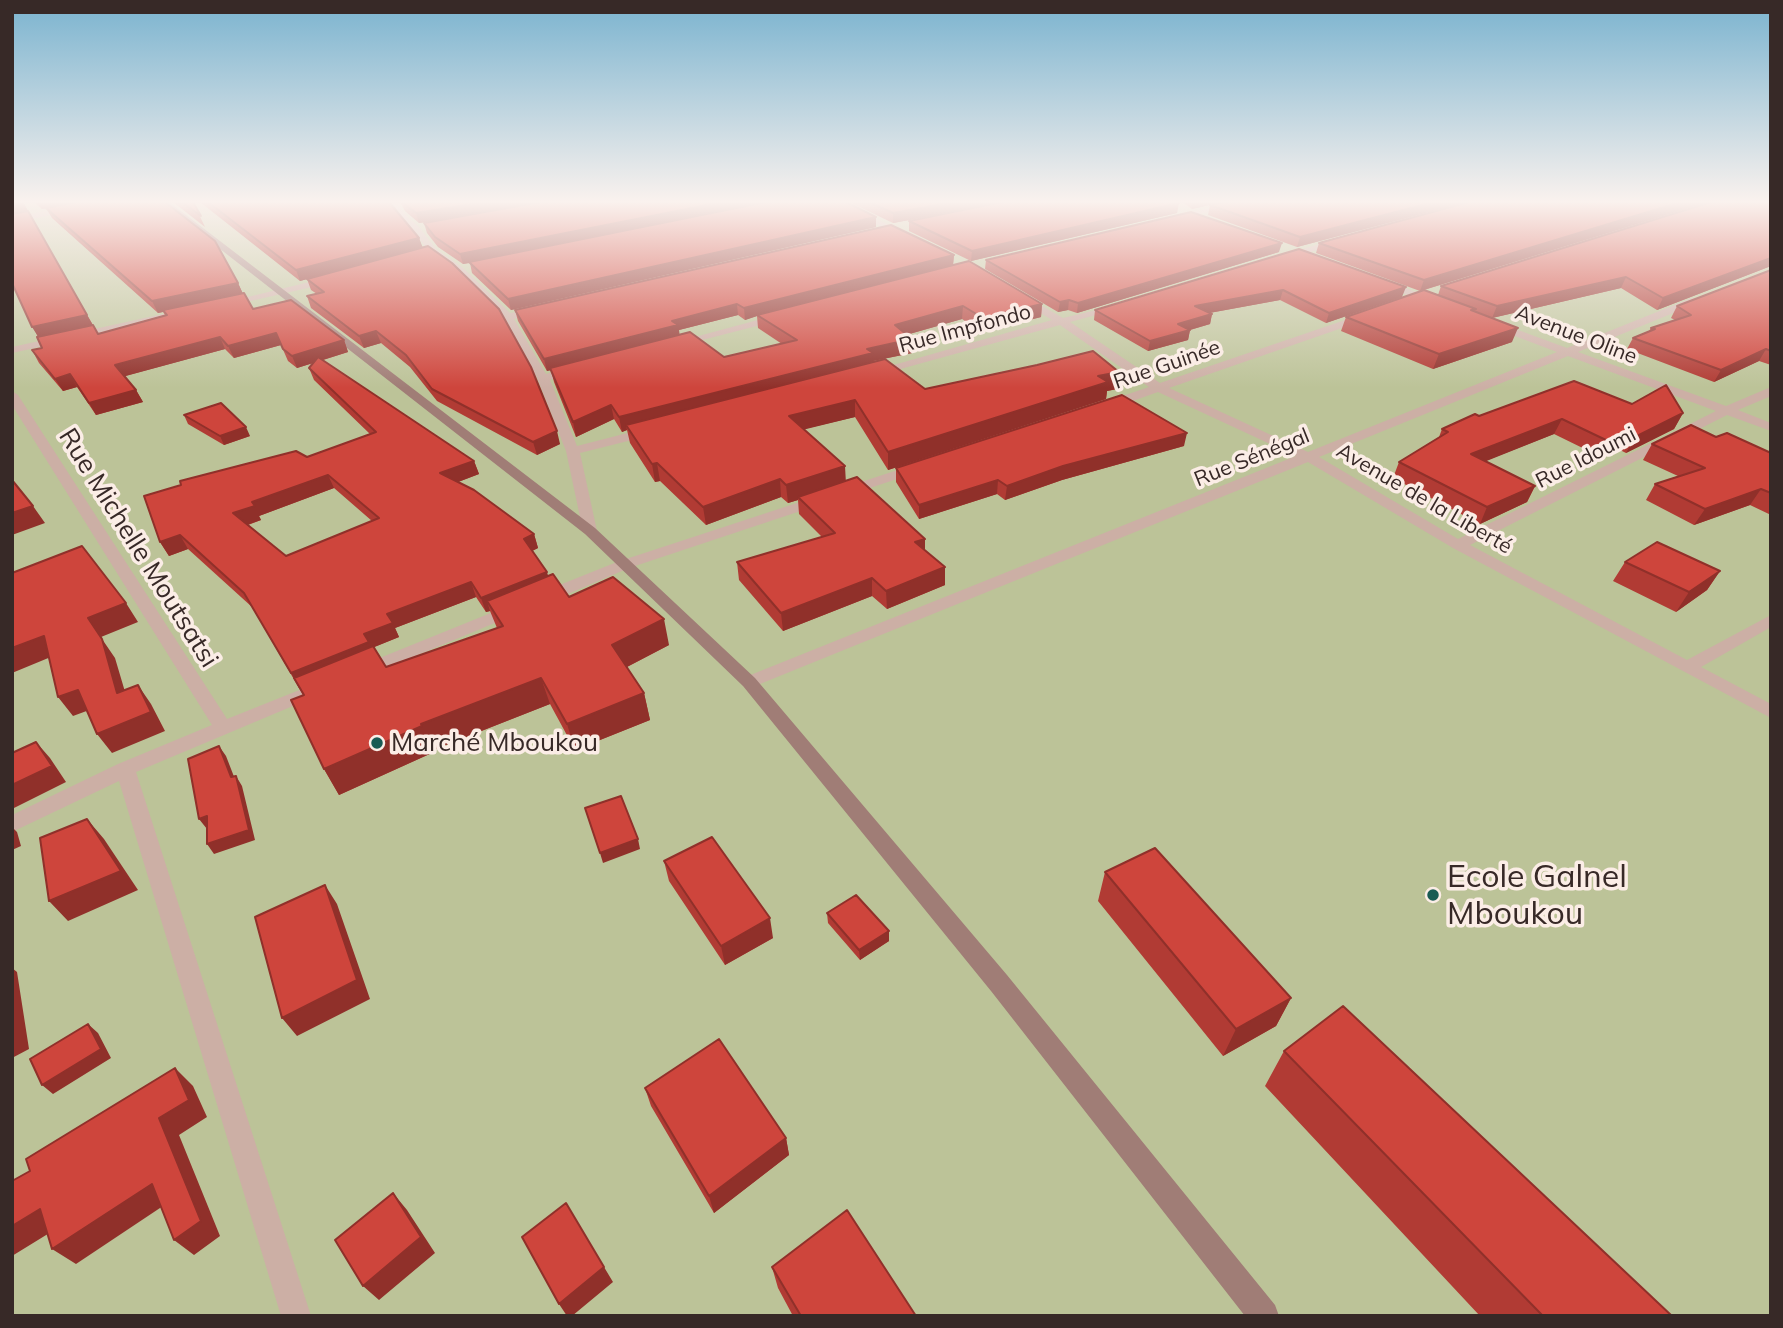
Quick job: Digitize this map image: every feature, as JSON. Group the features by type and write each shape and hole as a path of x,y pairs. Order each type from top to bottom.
{"main road":[{"path":"245,264 590,531 749,682 999,983 1264,1316"}],"street":[{"path":"451,264 508,317 543,378 573,452 590,531"},
{"path":"460,270 473,267"},
{"path":"215,306 346,276"},
{"path":"1373,279 1448,307"},
{"name":"Avenue de la Liberté","path":"1005,288 1063,323 1158,388 1311,458 1458,545 1771,712"},
{"path":"1396,306 1449,288"},
{"name":"Rue Sénégal","path":"749,682 1311,458 1352,437 1706,296"},
{"name":"Rue Impfondo","path":"865,375 1129,303"},
{"path":"508,317 547,308"},
{"name":"Rue Guinée","path":"1095,409 1383,310"},
{"path":"663,347 797,312"},
{"path":"12,350 174,315"},
{"name":"Avenue Oline","path":"1487,322 1564,353 1771,427"},
{"path":"543,378 583,368"},
{"name":"Rue Idoumi","path":"1458,545 1771,391"},
{"name":"Rue Michelle Moutsatsi","path":"12,395 223,728"},
{"path":"573,452 666,427"},
{"path":"12,824 125,769 623,565 929,464"},
{"path":"1688,667 1771,620"},
{"path":"125,769 296,1316"}],"green space":[{"path":"12,264 1771,264 1771,1316 12,1316"}],"building":[{"path":"12,264 58,264 87,315 32,327 12,283"},
{"path":"110,264 228,264 238,283 152,301"},
{"path":"288,264 319,264 296,270"},
{"path":"362,264 453,264 499,309 531,367 557,431 533,442 432,389 406,355 376,331 359,336 307,296 324,292 307,279"},
{"path":"471,264 665,264 508,299"},
{"path":"719,264 918,264 744,308 737,304 672,321 678,325 544,359 515,310"},
{"path":"957,264 974,264 1042,304 983,318 963,306 895,325 912,339 867,349 873,353 619,417 611,405 573,422 550,368 690,332 724,357 797,340 757,315"},
{"path":"993,264 1211,264 1078,303 1069,300 1060,302"},
{"path":"1249,264 1341,264 1406,287 1329,313 1283,290 1195,306 1212,314 1178,324 1190,330 1150,341 1095,310"},
{"path":"1379,264 1477,264 1424,280"},
{"path":"1512,264 1755,264 1663,298 1626,277 1497,306 1441,286"},
{"path":"1771,270 1771,351 1766,349 1721,370 1633,338 1655,329 1651,328 1691,315 1677,306"},
{"path":"1424,290 1518,328 1439,354 1346,317"},
{"path":"244,293 253,309 291,300 344,340 292,356 283,349 276,333 228,346 220,337 115,365 136,390 89,403 70,374 55,379 32,350 42,348 37,337 93,325 98,334 167,315 163,310"},
{"path":"1093,351 1119,372 1098,376 1108,382 888,452 855,400 789,416 845,466 786,485 780,479 703,507 657,463 652,464 626,425 885,359 925,389"},
{"path":"318,357 474,461 440,473 474,490 534,534 524,539 547,572 481,598 471,582 387,614 393,623 364,634 369,642 291,673 244,593 180,535 160,542 144,496 181,485 180,481 296,451 307,457 376,432 309,368","holes":["328,475 379,518 286,556 233,513 255,506 252,502"]},
{"path":"1574,381 1632,404 1666,385 1683,413 1635,437 1626,433 1608,441 1562,419 1471,454 1535,486 1487,507 1399,462 1448,432 1442,429 1475,414 1479,416"},
{"path":"1122,395 1187,433 1063,466 1007,486 998,480 919,505 896,468"},
{"path":"221,403 246,427 220,436 184,415"},
{"path":"1691,425 1716,437 1727,433 1771,453 1771,493 1761,489 1705,509 1655,484 1705,468 1652,444"},
{"path":"857,477 925,539 915,542 945,567 886,591 872,578 781,613 737,562 835,533 798,497"},
{"path":"12,480 33,506 12,513"},
{"path":"1657,542 1720,571 1689,592 1625,562"},
{"path":"82,546 126,603 88,618 102,639 117,693 138,685 151,712 97,734 78,690 58,697 44,636 12,648 12,573"},
{"path":"553,574 569,597 613,577 664,619 612,645 644,693 567,724 541,678 421,724 422,726 324,769 291,700 304,695 294,678 373,646 386,667 503,626 487,601"},
{"path":"36,742 52,766 12,785 12,753"},
{"path":"219,746 231,777 236,776 249,830 207,844 207,816 199,819 188,759"},
{"path":"621,796 638,839 600,853 585,808"},
{"path":"87,819 121,871 49,901 40,838"},
{"path":"712,837 770,918 721,946 664,861"},
{"path":"1155,848 1291,998 1236,1029 1105,872"},
{"path":"325,885 357,980 282,1018 255,917"},
{"path":"856,895 889,931 859,950 827,913"},
{"path":"1343,1006 1672,1316 1543,1316 1284,1051"},
{"path":"88,1024 101,1049 42,1085 30,1059"},
{"path":"719,1039 786,1138 709,1196 645,1088"},
{"path":"175,1068 189,1100 159,1118 201,1221 174,1240 152,1184 52,1249 40,1209 12,1226 12,1181 30,1171 26,1159"},
{"path":"393,1193 421,1237 363,1286 335,1240"},
{"path":"566,1203 604,1267 559,1304 522,1237"},
{"path":"847,1210 916,1316 801,1316 772,1267"}],"place":[{"name":"Marché Mboukou","path":"377,743"},
{"name":"Ecole Galnel Mboukou","path":"1433,895"}]}
